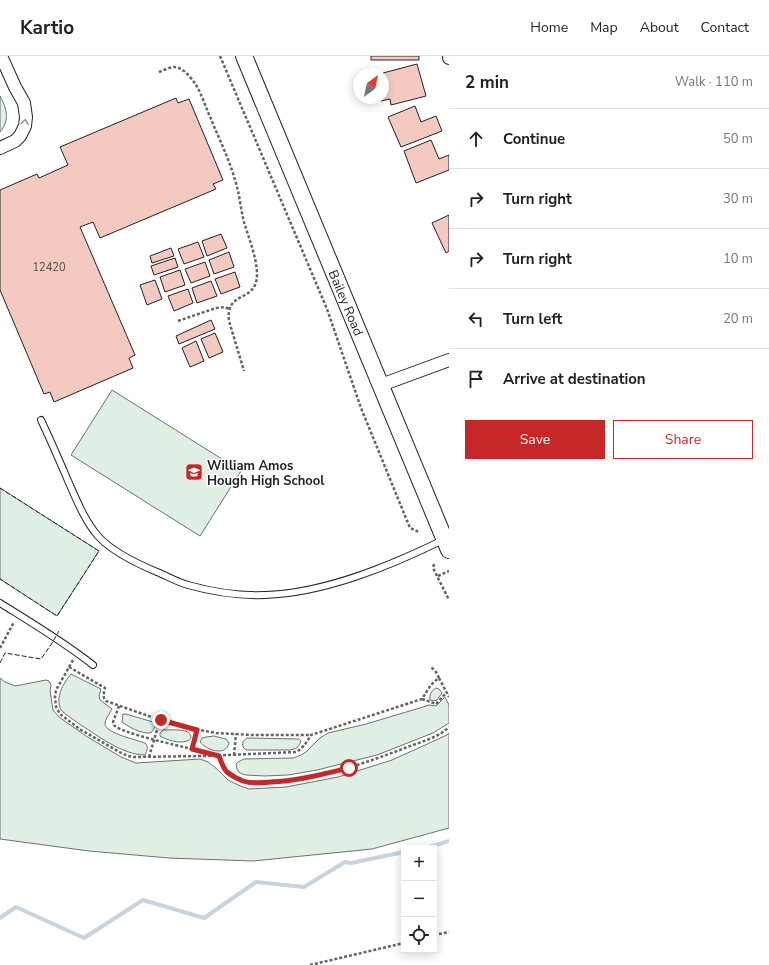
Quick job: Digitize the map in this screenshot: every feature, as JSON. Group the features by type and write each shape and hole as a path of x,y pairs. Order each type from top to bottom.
{"street":[{"path":"0,148 15,141 20,136 25,126 26,117 24,103 1,56"},
{"name":"Bailey Road","path":"244,56 447,545"},
{"path":"381,385 449,360"}],"lane":[{"path":"41,420 81,510 98,537 109,546 142,566 186,584 240,594 286,594 320,587 362,575 423,550 447,545"},
{"path":"0,603 78,653 93,665"}],"path":[{"path":"220,56 327,309 361,408 410,528 419,532"},
{"path":"159,72 172,67 179,68 185,72 196,85 224,148 237,186 244,222 256,258 257,282 252,291 232,304 228,313 244,371"},
{"path":"178,321 216,308 225,307 229,309"},
{"path":"434,564 433,568 449,600"},
{"path":"438,576 449,571"},
{"path":"0,648 19,615"},
{"path":"74,658 56,690 56,707 60,714 81,730 123,754 132,757 219,756 296,752 306,744 311,735"},
{"path":"69,667 105,688 103,696 106,701 160,720 197,730 216,733 311,735 422,700 436,704 447,692"},
{"path":"431,667 436,672 449,697"},
{"path":"422,700 429,687 439,678"},
{"path":"119,706 113,722 116,727 153,740 219,756"},
{"path":"149,757 160,720"},
{"path":"219,756 226,771 243,781 252,783 280,782 308,778 349,768 377,759 444,732 449,727"},
{"path":"192,749 197,730"},
{"path":"234,755 236,734"},
{"path":"437,934 449,932"},
{"path":"310,965 401,943"}],"green space":[{"path":"0,96 6,110 6,119 0,132"},
{"path":"112,390 241,471 200,536 71,455"},
{"path":"0,488 99,551 57,616 0,579"},
{"path":"71,674 101,689 99,696 100,700 112,709 106,720 106,727 116,733 145,743 147,750 145,755 128,752 111,744 61,710 59,705 59,696 65,682"},
{"path":"0,678 15,686 46,680 49,681 51,685 50,691 53,710 59,717 86,736 121,757 136,763 200,759 208,762 228,780 249,789 286,787 338,777 392,760 449,733 449,828 372,849 253,861 169,858 89,851 0,839"},
{"path":"436,688 442,693 437,700 430,700 431,693"},
{"path":"445,697 449,705 449,723 433,733 377,755 317,770 288,775 246,775 239,772 237,769 236,764 244,759 293,758 306,752 320,738 328,733 366,724 429,705 436,706"},
{"path":"123,714 153,722 155,727 151,733 135,730 122,722"},
{"path":"163,730 185,731 189,733 191,739 184,742 170,740 160,736 160,733"},
{"path":"214,736 226,739 229,743 224,750 211,750 200,742 202,738"},
{"path":"247,738 299,739 301,741 296,749 292,750 246,750 243,747 243,744"}],"building":[{"path":"371,56 419,56 419,60 371,60"},
{"path":"417,64 426,96 391,105 389,99 389,71"},
{"path":"176,98 178,103 189,99 223,180 213,184 216,189 100,238 93,222 80,227 135,355 129,358 133,368 54,402 50,392 44,394 0,290 0,190 37,174 39,178 68,165 60,147"},
{"path":"415,106 421,122 436,116 442,131 401,147 388,117"},
{"path":"431,140 439,159 449,155 449,170 416,183 404,151"},
{"path":"449,215 449,251 446,253 432,223"},
{"path":"221,234 227,248 207,256 202,241"},
{"path":"198,242 204,257 184,264 178,249"},
{"path":"171,248 174,256 152,263 150,256"},
{"path":"229,252 234,267 214,274 209,260"},
{"path":"175,258 178,267 154,275 151,266"},
{"path":"205,262 210,276 191,283 185,269"},
{"path":"180,270 185,285 165,292 160,277"},
{"path":"235,272 240,287 221,294 215,279"},
{"path":"155,280 162,299 147,305 140,285"},
{"path":"211,281 217,296 197,303 192,288"},
{"path":"188,289 193,303 174,311 168,296"},
{"path":"211,320 215,329 179,344 176,336"},
{"path":"215,333 223,352 209,358 201,339"},
{"path":"196,341 204,361 190,367 182,348"}],"waterway":[{"path":"436,845 449,841"},
{"path":"0,918 16,907 84,938 143,900 204,918 256,882 304,887 345,862 351,863 401,853"}],"fence":[{"path":"0,488 99,551 57,616 0,579"},
{"path":"0,663 5,653 41,659 59,631"}],"place":[{"name":"William Amos Hough High School","path":"194,472"}],"route":[{"path":"161,720 197,730 192,749 219,756 226,771 243,781 252,783 280,782 308,778 349,768"}]}
